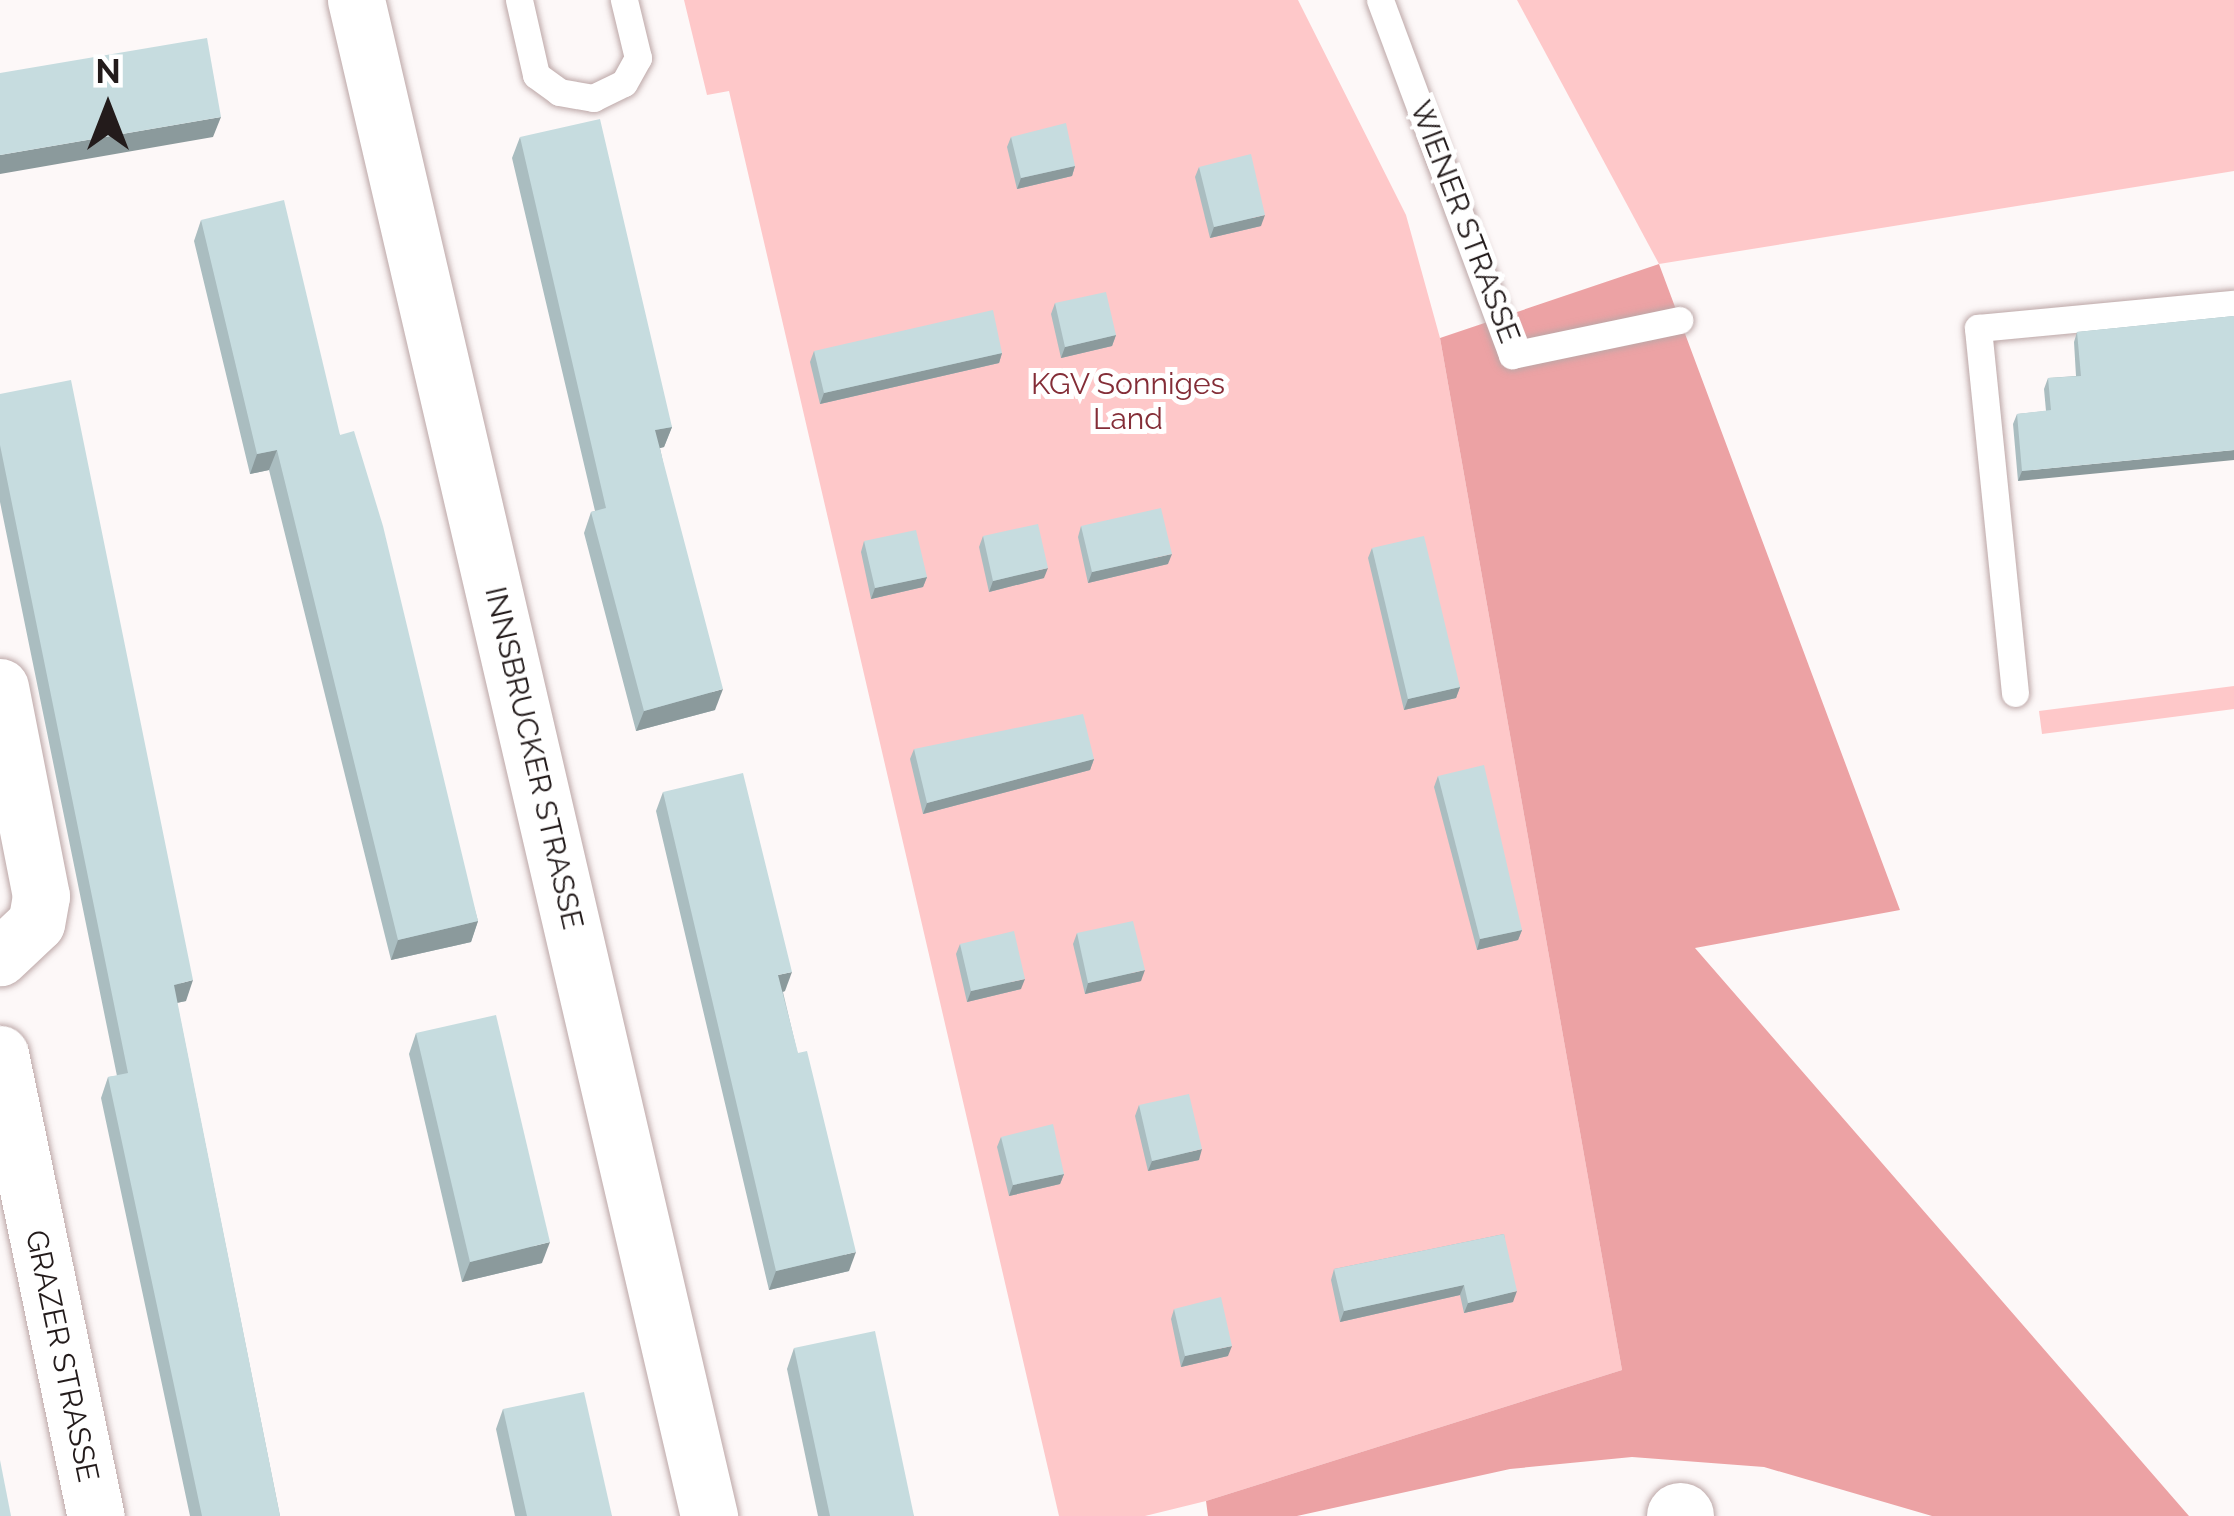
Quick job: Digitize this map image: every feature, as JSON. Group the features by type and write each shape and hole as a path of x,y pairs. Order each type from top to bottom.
{"street":[{"name":"INNSBRUCKER STRASSE","path":"356,0 709,1516"},
{"path":"0,687 41,896 36,923 0,957"},
{"name":"GRAZER STRASSE","path":"0,1054 96,1516"}],"lane":[{"path":"519,0 536,75 560,92 593,98 624,83 638,58 624,0"},
{"name":"WIENER STRASSE","path":"1380,0 1512,355 1679,320"},
{"path":"2015,693 1978,328 2234,304"}],"green space":[{"name":"KGV Sonniges Land","path":"684,0 1298,0 1406,215 1440,338 1622,1370 1206,1501 1145,1516 1059,1516 729,91 707,95"},
{"path":"1517,0 2234,0 2234,171 1659,264"},
{"path":"2234,686 2234,709 2042,734 2039,711"}],"shaded area":[{"path":"1659,264 1900,910 1695,948 2189,1516 1932,1516 1764,1467 1632,1457 1510,1469 1297,1516 1208,1516 1206,1501 1622,1370 1440,338"}],"building":[{"path":"207,38 221,117 0,155 0,73"},
{"path":"600,119 672,427 655,430 723,689 644,711 591,512 606,508 520,137"},
{"path":"1066,123 1075,166 1021,178 1011,137"},
{"path":"1251,154 1265,215 1214,227 1199,167"},
{"path":"284,200 340,435 354,431 383,526 478,921 398,940 277,450 257,454 201,220"},
{"path":"1106,292 1116,335 1065,347 1055,303"},
{"path":"993,310 1002,353 824,393 814,351"},
{"path":"2234,316 2234,450 2022,471 2017,414 2051,410 2048,378 2081,376 2077,332"},
{"path":"71,380 193,980 174,985 280,1516 202,1516 108,1077 128,1073 0,445 0,394"},
{"path":"1161,508 1172,554 1092,572 1081,526"},
{"path":"1038,524 1048,568 993,581 983,536"},
{"path":"916,530 927,577 875,588 864,541"},
{"path":"1424,536 1460,687 1408,699 1372,548"},
{"path":"1083,714 1094,759 927,803 914,749"},
{"path":"1484,765 1522,930 1480,939 1438,776"},
{"path":"743,773 792,972 778,975 798,1053 807,1051 856,1252 776,1271 663,792"},
{"path":"1133,921 1145,970 1088,983 1077,933"},
{"path":"1014,931 1025,979 971,991 960,944"},
{"path":"496,1015 550,1242 470,1262 416,1033"},
{"path":"1189,1094 1202,1149 1152,1161 1139,1105"},
{"path":"1053,1124 1064,1174 1013,1185 1001,1137"},
{"path":"1504,1234 1517,1291 1468,1303 1464,1285 1344,1311 1334,1269"},
{"path":"1221,1297 1232,1346 1185,1356 1174,1309"},
{"path":"875,1331 914,1516 830,1516 794,1348"},
{"path":"584,1392 612,1516 527,1516 503,1409"},
{"path":"0,1460 11,1516 0,1516"}]}
